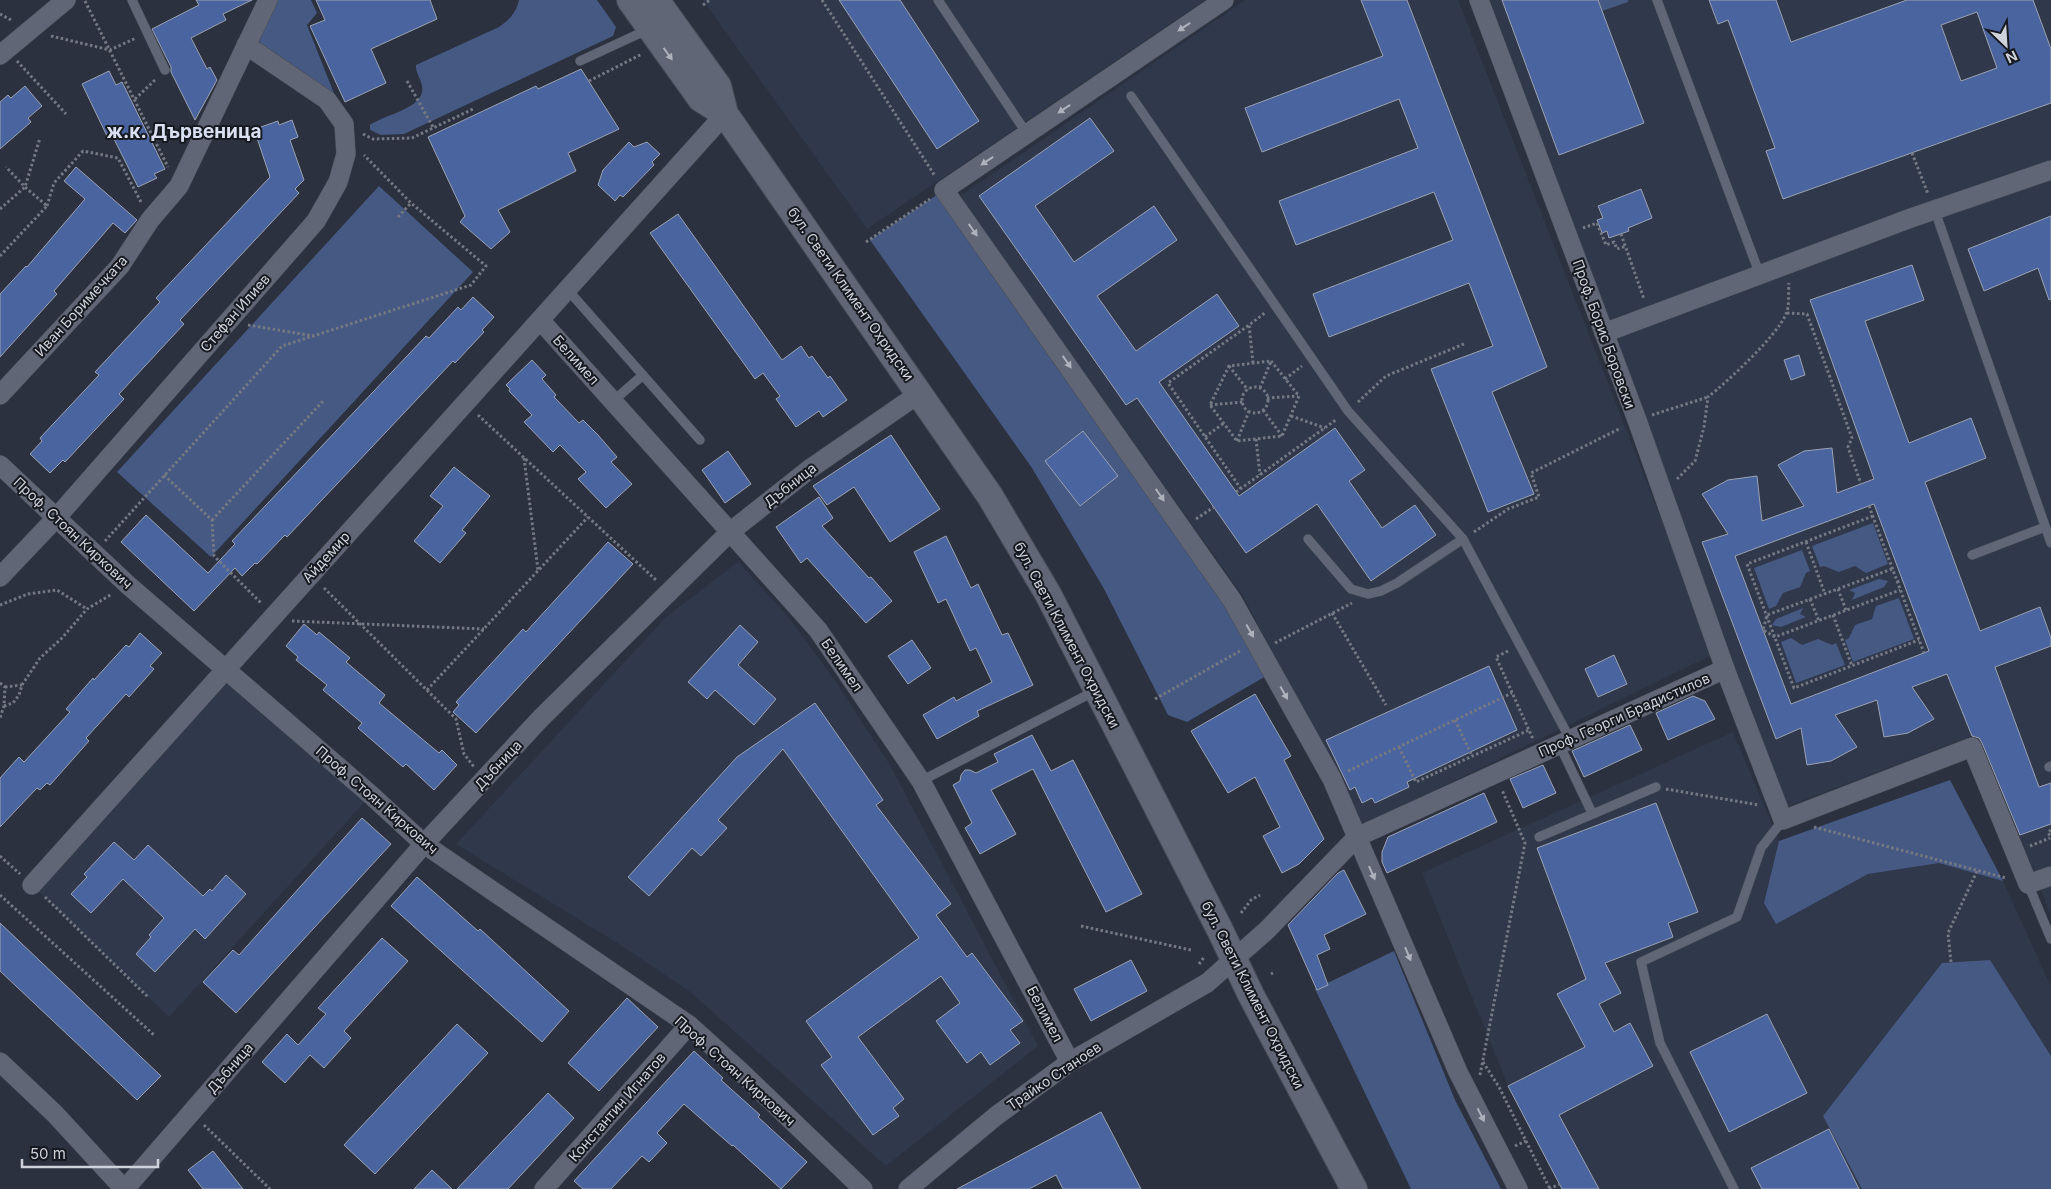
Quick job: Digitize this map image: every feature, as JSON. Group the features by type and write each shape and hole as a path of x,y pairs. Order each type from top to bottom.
{"main road":[{"name":"бул. Свети Климент Охридски","path":"630,0 701,99 725,114"},
{"name":"бул. Свети Климент Охридски","path":"656,0 718,86 725,114 990,496 1048,594 1234,959 1250,995 1354,1189"}],"street":[{"path":"4,53 28,30 66,0"},
{"name":"Иван Боримечката","path":"0,396 120,266 150,220 179,186 268,0"},
{"path":"1224,0 944,190 1227,592 1332,779 1458,1072 1518,1189"},
{"name":"Проф. Борис Боровски","path":"1479,0 1637,420 1725,669"},
{"path":"246,45 327,100 344,124"},
{"name":"Айдемир","path":"32,884 725,114"},
{"name":"Стефан Илиев","path":"0,577 57,518 316,221 338,182 346,154 344,124"},
{"path":"1604,333 1935,210 2051,170"},
{"name":"Белимел","path":"540,320 818,630 922,781 1070,1062"},
{"name":"Дъбница","path":"125,1189 424,844 542,718 730,532 811,468 920,393"},
{"name":"Проф. Стоян Киркович","path":"0,465 95,552 128,585 372,795 424,844 688,1025 740,1071 863,1189"},
{"name":"Проф. Георги Брадистилов","path":"1234,959 1267,930 1357,837 1725,669 1780,814"},
{"path":"1780,814 1972,747 2028,884 2051,876"},
{"name":"Трайко Станоев","path":"917,1186 996,1116 1070,1062 1207,982 1234,959"},
{"name":"Константин Игнатов","path":"544,1189 688,1025"},
{"path":"0,1062 55,1114 125,1189"}],"lane":[{"path":"132,0 165,70"},
{"path":"938,0 1027,134"},
{"path":"1657,0 1760,275"},
{"path":"580,61 650,29"},
{"path":"1131,96 1348,411 1463,539 1520,645 1565,742 1592,814"},
{"path":"1935,210 2051,543"},
{"path":"567,289 700,440"},
{"path":"613,401 643,375"},
{"path":"1972,555 2045,527"},
{"path":"1308,538 1352,590 1368,594 1381,591 1396,584 1463,539"},
{"path":"922,781 1097,689"},
{"path":"1540,837 1656,787"},
{"path":"1734,1189 1660,1043 1641,962 1737,917 1761,848 1780,814"},
{"path":"2028,884 2051,939"}],"path":[{"path":"84,0 170,169"},
{"path":"703,6 710,0"},
{"path":"822,0 944,190 866,242"},
{"path":"28,30 110,50 147,33"},
{"path":"4,53 66,114"},
{"path":"589,81 635,58"},
{"path":"134,99 165,70"},
{"path":"406,81 433,127"},
{"path":"344,124 373,139 412,138 474,109"},
{"path":"95,552 282,346 471,285 486,266 411,203 364,155 344,124"},
{"path":"0,209 25,187 40,138"},
{"path":"0,256 47,206 54,183 83,151 118,158 150,220"},
{"path":"1912,153 1935,210"},
{"path":"6,167 47,206"},
{"path":"398,216 411,203"},
{"path":"1567,234 1597,223 1606,246 1614,242 1617,249 1626,246"},
{"path":"1621,234 1650,315"},
{"path":"1463,539 1508,509 1539,496 1531,473 1637,420 1708,397 1724,385 1755,353 1787,314 1790,281 1784,266"},
{"path":"1241,489 1168,383 1275,305"},
{"path":"1787,314 1807,314 1852,438 1848,447 1860,484"},
{"path":"228,322 314,336"},
{"path":"1249,325 1253,363"},
{"path":"1236,492 1348,411 1386,376 1464,344"},
{"path":"1286,379 1312,358"},
{"path":"1229,366 1271,361"},
{"path":"1271,361 1299,396"},
{"path":"1260,388 1271,361"},
{"path":"1229,366 1248,390"},
{"path":"1210,405 1229,366"},
{"path":"1260,388 1268,398 1267,405 1256,413 1250,411 1243,402 1244,395 1248,390 1260,388"},
{"path":"1268,398 1299,396"},
{"path":"1282,436 1299,396"},
{"path":"1663,494 1694,460 1704,427 1708,397"},
{"path":"212,520 324,400"},
{"path":"1210,405 1243,402"},
{"path":"465,403 669,593"},
{"path":"1210,405 1237,441"},
{"path":"1262,410 1282,436"},
{"path":"1237,441 1250,411"},
{"path":"1291,416 1325,428"},
{"path":"1205,437 1224,423"},
{"path":"1237,441 1282,436"},
{"path":"1256,439 1260,475"},
{"path":"524,458 538,571"},
{"path":"164,475 212,520 214,556 261,601 269,621 484,629"},
{"path":"1869,506 1924,653"},
{"path":"1873,516 1747,564 1794,688 1919,640"},
{"path":"427,690 588,517"},
{"path":"1806,542 1825,594"},
{"path":"1767,616 1892,568"},
{"path":"311,575 456,719 464,754"},
{"path":"1898,582 1902,580"},
{"path":"4,706 14,703 20,695 22,685 40,658 62,638 87,609 128,585"},
{"path":"1838,589 1846,610"},
{"path":"0,605 28,594 56,590 87,609"},
{"path":"1775,637 1900,590"},
{"path":"1155,699 1258,646 1332,613 1368,594"},
{"path":"1810,599 1819,621"},
{"path":"1332,613 1386,705"},
{"path":"1833,615 1852,666"},
{"path":"1767,616 1763,630 1775,637"},
{"path":"1520,645 1496,657 1540,753"},
{"path":"0,683 5,686 22,685"},
{"path":"0,718 4,706 5,686"},
{"path":"1332,779 1512,693"},
{"path":"1455,720 1472,756"},
{"path":"1399,747 1416,782 1529,730"},
{"path":"1475,1104 1525,843 1495,774"},
{"path":"1656,787 1780,814 2028,884"},
{"path":"2051,830 2048,832 2051,838"},
{"path":"0,856 32,884 149,998"},
{"path":"1951,962 1948,933 1978,869"},
{"path":"0,895 154,1035"},
{"path":"1241,913 1251,900 1260,895"},
{"path":"1081,926 1191,950"},
{"path":"1198,965 1205,956"},
{"path":"1483,1062 1498,1087 1550,1189 1560,1184"},
{"path":"192,1113 270,1189"}],"shaded area":[{"path":"276,0 311,0 317,13 307,25 337,101 255,43"},
{"path":"519,0 597,0 616,27 613,36 404,134 381,135 370,130 370,125 376,121 408,107 419,98 422,88 416,65 499,27 512,16"},
{"path":"703,0 1205,0 867,229"},
{"path":"1245,0 1458,0 1714,654 1360,827 1316,736 1243,596 959,197"},
{"path":"1490,0 2051,0 2051,916 1979,733 1786,807"},
{"path":"1598,0 1628,0 1628,2 1602,11"},
{"path":"379,186 473,272 211,557 117,472"},
{"path":"944,190 1273,672 1187,722 1168,715 1103,587 1032,468 870,240"},
{"path":"1873,523 1888,564 1866,573 1855,566 1839,572 1824,566 1820,567 1812,546"},
{"path":"1802,550 1810,571 1806,573 1800,587 1783,593 1776,606 1769,609 1754,568"},
{"path":"738,562 786,614 834,679 890,765 1038,1046 886,1166 689,991 619,944 456,844 666,617"},
{"path":"1879,579 1888,581 1884,587 1852,600 1855,593 1849,590"},
{"path":"1899,598 1914,639 1853,662 1845,640 1849,638 1855,625 1872,619 1876,606"},
{"path":"1803,608 1800,614 1806,617 1781,627 1772,625 1776,619"},
{"path":"1791,638 1802,645 1818,639 1832,645 1836,643 1845,665 1796,683 1781,642"},
{"path":"225,670 371,795 169,1017 32,885"},
{"path":"1733,732 1779,841 1950,780 2003,881 2051,987 2051,1189 1562,1189 1508,1086 1422,873"},
{"path":"1950,780 2003,881 1939,863 1868,874 1776,924 1764,903 1779,841"},
{"path":"1394,951 1455,1100 1501,1189 1411,1189 1315,989"},
{"path":"1990,960 2051,1056 2051,1189 1862,1189 1823,1116 1942,963"}],"building":[{"path":"196,0 252,0 223,14 226,20 191,38 207,69 210,67 217,80 195,120 152,29 199,5"},
{"path":"316,0 430,0 437,19 371,49 386,83 345,102 310,26 325,20"},
{"path":"839,0 900,0 979,121 937,149"},
{"path":"1361,0 1407,0 1547,367 1492,392 1534,494 1488,512 1431,369 1493,346 1469,283 1329,337 1313,294 1453,240 1434,192 1296,245 1279,201 1418,148 1399,99 1262,152 1245,108 1383,56"},
{"path":"1502,0 1598,0 1644,123 1559,155"},
{"path":"1709,0 1776,0 1791,42 1907,0 2033,0 2051,49 2051,103 1783,199 1766,151 1775,148 1728,20 1718,24","holes":["1977,12 1997,68 1961,81 1941,25"]},
{"path":"581,69 619,129 568,153 576,171 498,210 510,232 491,249 460,222 465,216 428,137 536,86 538,89"},
{"path":"109,71 116,85 122,82 165,169 154,174 157,178 138,187 111,133 107,136 82,84"},
{"path":"25,86 42,106 28,118 31,122 0,149 0,102 8,95 11,98"},
{"path":"1090,118 1114,151 1035,206 1074,262 1154,206 1177,240 1097,296 1136,351 1217,294 1239,326 1159,382 1239,496 1335,428 1365,470 1349,481 1382,528 1415,505 1436,535 1371,581 1317,504 1246,553 1137,398 1126,405 979,196"},
{"path":"292,120 298,137 290,140 304,180 295,189 299,193 180,320 184,324 119,394 124,399 65,462 63,460 50,473 30,454 42,441 40,438 99,375 95,372 160,302 156,298 270,177 255,132 262,130 261,127 278,121 279,125"},
{"path":"629,142 634,147 647,142 660,154 652,162 654,165 623,197 620,195 615,201 598,185 603,170"},
{"path":"76,167 137,220 125,233 113,223 54,291 57,294 0,357 0,294 27,267 85,199 64,181"},
{"path":"1641,189 1652,218 1628,228 1629,231 1609,238 1607,231 1602,233 1597,220 1603,218 1598,206"},
{"path":"678,214 782,360 801,346 809,358 812,356 828,378 830,376 847,400 823,417 819,411 796,427 776,399 780,396 763,373 755,379 650,233"},
{"path":"2051,216 2051,299 2049,300 2038,268 1984,291 1968,249"},
{"path":"1912,265 1924,300 1865,321 1909,443 1971,418 1986,458 1925,482 1980,631 2040,607 2051,638 2051,646 1995,667 2039,787 2051,783 2051,824 2020,835 1982,743 1979,738 1972,736 1947,674 1912,687 1934,719 1908,733 1884,737 1877,700 1835,715 1857,747 1831,761 1807,765 1801,728 1776,739 1702,542 1728,534 1702,494 1728,480 1757,476 1762,521 1804,506 1778,465 1804,451 1832,448 1837,493 1874,479 1810,300","holes":["1874,504 1929,651 1791,704 1735,556"]},
{"path":"473,297 494,317 482,330 484,332 455,363 453,361 287,537 285,535 257,564 255,563 242,576 235,568 194,611 121,542 146,515 208,573 235,544 232,541 426,336 429,338 458,307 461,310"},
{"path":"1799,355 1805,375 1791,380 1784,360"},
{"path":"532,360 546,375 542,379 556,395 554,397 579,423 583,420 598,435 617,457 611,462 632,484 606,508 578,479 586,472 560,445 553,452 524,422 532,415 509,391 510,389 506,385"},
{"path":"1083,431 1118,476 1080,506 1045,461"},
{"path":"891,435 940,509 890,542 854,487 827,505 813,486"},
{"path":"728,451 751,484 725,503 702,470"},
{"path":"454,467 490,496 462,530 466,533 440,563 414,541 443,506 430,496"},
{"path":"819,497 833,518 822,526 892,601 866,623 807,558 801,563 776,527"},
{"path":"946,536 971,588 978,584 1002,635 1008,633 1033,685 977,711 979,716 937,739 923,715 954,697 956,701 992,682 976,648 970,651 946,599 938,603 914,552"},
{"path":"608,542 633,564 476,733 453,712 459,705 456,702 523,629 526,632"},
{"path":"304,624 317,635 319,632 350,658 346,662 385,695 379,703 439,753 442,750 457,765 434,790 406,764 403,767 358,728 362,723 323,690 327,685 296,660 298,657 286,646"},
{"path":"740,625 758,642 738,665 776,699 754,725 715,690 707,699 688,682"},
{"path":"140,633 162,653 150,666 154,669 129,697 126,694 86,738 89,741 50,785 47,783 40,790 37,788 0,827 0,778 19,757 24,762 70,712 66,709 93,678 94,680 126,645 129,647"},
{"path":"912,640 931,668 908,684 888,656"},
{"path":"1614,655 1627,684 1598,697 1585,669"},
{"path":"1489,666 1517,730 1407,782 1409,787 1375,803 1372,798 1362,803 1355,787 1350,790 1326,740"},
{"path":"1255,694 1291,756 1284,760 1324,839 1299,864 1282,873 1263,836 1280,827 1255,777 1228,793 1191,731"},
{"path":"1693,696 1705,701 1715,719 1668,740 1656,713"},
{"path":"815,703 883,800 876,805 951,904 936,915 967,957 972,953 1023,1021 1010,1030 1020,1043 990,1065 981,1052 967,1063 936,1021 960,1003 941,976 858,1037 904,1099 893,1108 899,1116 873,1135 821,1065 832,1057 806,1021 919,938 783,749 718,820 727,828 701,856 692,848 649,896 628,877 737,757"},
{"path":"1630,725 1642,750 1584,777 1572,751"},
{"path":"1032,735 1051,771 1073,760 1142,894 1106,912 1033,769 991,790 1016,834 980,854 965,828 972,823 953,785 960,781 961,775 965,770 976,773 998,762 994,754"},
{"path":"1543,765 1556,793 1523,808 1510,779"},
{"path":"1484,793 1497,822 1387,873 1382,862 1382,852 1388,837"},
{"path":"1656,803 1698,912 1668,923 1673,937 1605,963 1621,993 1599,1004 1614,1032 1630,1023 1653,1066 1559,1115 1599,1189 1562,1189 1508,1086 1585,1047 1557,994 1586,979 1537,848"},
{"path":"362,818 391,844 236,1013 203,982 233,950 239,955"},
{"path":"114,842 134,860 148,845 203,896 210,889 212,891 226,875 246,894 205,939 195,929 155,972 136,954 164,918 123,879 91,913 71,894 87,877 84,874"},
{"path":"1344,870 1366,914 1324,935 1330,949 1317,955 1328,985 1317,990 1288,925 1338,873"},
{"path":"417,877 478,931 480,929 569,1011 542,1042 391,906"},
{"path":"0,923 161,1076 137,1100 0,971"},
{"path":"382,938 408,961 344,1031 351,1038 324,1068 310,1055 285,1083 262,1062 287,1034 298,1045 326,1014 318,1008"},
{"path":"1131,960 1147,991 1091,1021 1074,989"},
{"path":"627,998 658,1027 599,1091 568,1063"},
{"path":"1767,1014 1807,1093 1729,1132 1690,1052"},
{"path":"457,1024 488,1053 375,1174 344,1145"},
{"path":"694,1051 723,1078 721,1080 760,1115 758,1117 807,1162 781,1189 684,1104 657,1133 667,1143 649,1162 642,1156 611,1189 583,1189 574,1181"},
{"path":"548,1093 574,1118 508,1189 457,1189"},
{"path":"1101,1112 1141,1189 1063,1189 1056,1175 1029,1189 957,1189"},
{"path":"1829,1129 1859,1189 1762,1189 1751,1168"},
{"path":"213,1151 243,1189 203,1189 188,1170"},
{"path":"432,1170 452,1189 414,1189"}],"district":[{"name":"ж.к. Дървеница","path":"184,131"}]}
